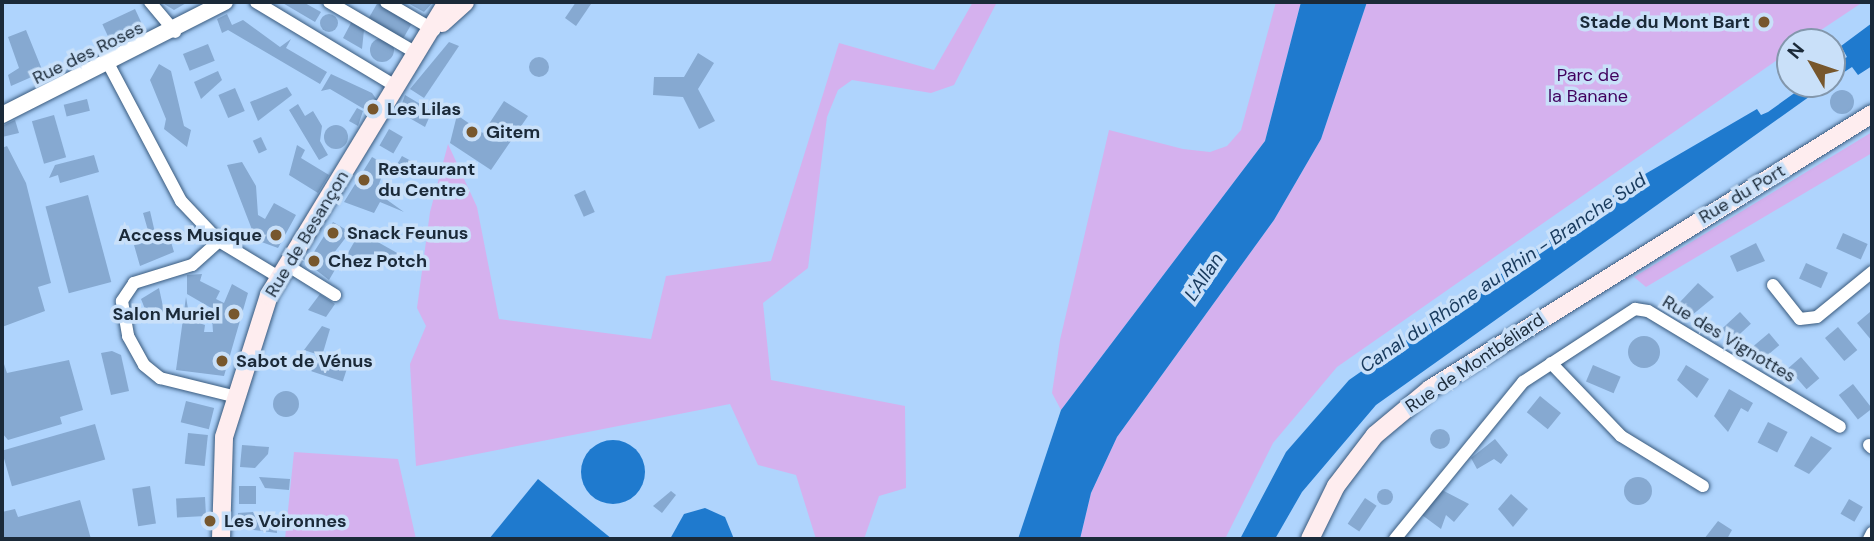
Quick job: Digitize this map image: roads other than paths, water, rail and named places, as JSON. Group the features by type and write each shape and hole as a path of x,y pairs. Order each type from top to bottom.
{"main road":[{"name":"Rue de Besançon","path":"221,539 220,470 233,396 281,270 433,30 447,2"},
{"name":"Rue de Besançon","path":"433,30 465,2"},
{"name":"Rue du Port","path":"1611,272 1872,114"},
{"name":"Rue de Montbéliard","path":"1310,539 1336,486 1375,435 1430,389 1611,272"}],"street":[{"path":"150,2 175,32"},
{"name":"Rue des Roses","path":"2,115 175,32 225,2"},
{"path":"256,2 397,87"},
{"path":"329,2 418,54"},
{"path":"386,2 433,30"},
{"path":"109,65 167,182 219,242 335,295"},
{"path":"219,242 192,265 134,283 122,301 128,336 144,365 160,378 233,396"},
{"path":"1773,285 1800,319 1817,317 1872,273"},
{"name":"Rue des Vignottes","path":"1395,539 1502,402 1551,363 1642,309 1840,427"},
{"path":"1551,363 1621,436 1703,486"},
{"path":"1868,539 1872,533"}],"water":[{"name":"L'Allan","path":"1301,2 1367,2 1321,139 1274,220 1117,437 1091,493 1080,539 1018,539 1061,410 1265,141"},
{"path":"1872,23 1872,66 1858,75 1852,67 1846,71 1846,42"},
{"name":"Canal du Rhône au Rhin - Branche Sud","path":"1788,98 1807,98 1376,405 1302,492 1275,539 1240,539 1286,452 1349,380 1640,177 1757,109 1761,115"},
{"path":"607,440 619,440 636,449 643,460 643,484 636,495 619,504 607,504 595,499 586,490 581,478 581,466 586,454 595,445"},
{"path":"538,479 612,539 489,539"},
{"path":"705,508 725,517 734,539 670,539 684,514"}],"place":[{"name":"Stade du Mont Bart","path":"1764,22"},
{"name":"Les Lilas","path":"373,109"},
{"name":"Gitem","path":"472,132"},
{"name":"Restaurant du Centre","path":"364,180"},
{"name":"Snack Feunus","path":"333,233"},
{"name":"Access Musique","path":"276,235"},
{"name":"Chez Potch","path":"314,261"},
{"name":"Salon Muriel","path":"234,314"},
{"name":"Sabot de Vénus","path":"222,361"},
{"name":"Les Voironnes","path":"210,521"}],"park label":[{"name":"Parc de la Banane","path":"1588,86"}]}
